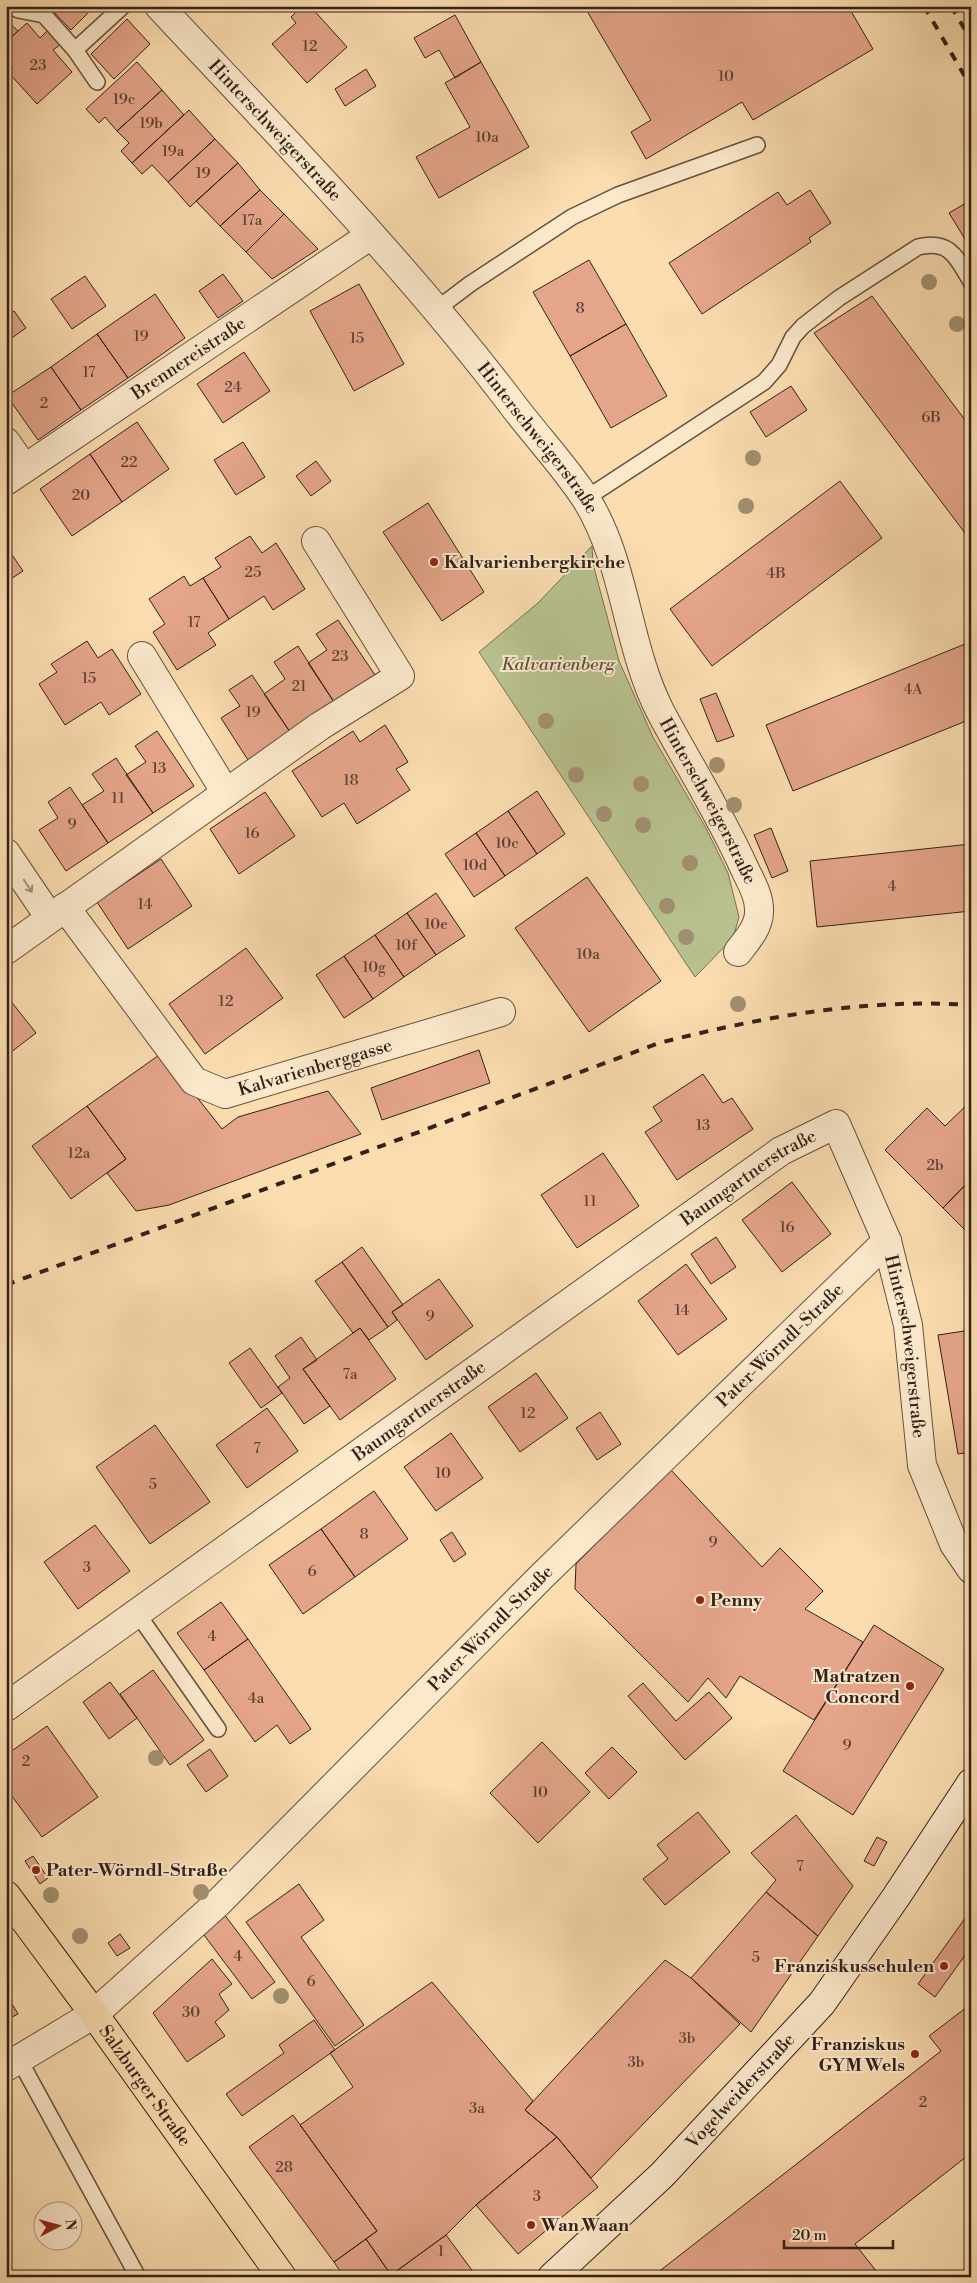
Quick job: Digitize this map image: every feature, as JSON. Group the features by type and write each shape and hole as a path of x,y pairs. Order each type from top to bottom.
{"main road":[{"name":"Salzburger Straße","path":"6,1896 94,2014 282,2277"}],"street":[{"name":"Hinterschweigerstraße","path":"159,6 371,234 437,309 585,499 605,535 645,679 660,710 730,836 758,901 759,915 756,926 738,952"},
{"name":"Brennereistraße","path":"15,475 371,234"},
{"path":"6,442 15,475"},
{"path":"6,950 320,726 400,676 316,541"},
{"path":"142,656 226,793"},
{"name":"Kalvarienberggasse","path":"6,853 194,1081 225,1094 501,1012"},
{"name":"Hinterschweigerstraße","path":"836,1124 887,1241 908,1325 922,1465 954,1544 971,1569"},
{"name":"Baumgartnerstraße","path":"6,1707 781,1151 836,1124"},
{"name":"Pater-Wörndl-Straße","path":"13,2063 94,2014 219,1902 535,1584 887,1241"},
{"name":"Vogelweiderstraße","path":"552,2277 662,2175 822,2004 896,1897 971,1783"}],"lane":[{"path":"75,50 123,6"},
{"path":"18,10 44,15 75,50 97,82"},
{"path":"437,309 470,284 572,217 618,195 757,145"},
{"path":"585,499 764,382 779,365 794,337 803,326 839,298 918,247 931,244 944,247 955,255 971,282"},
{"path":"137,1613 218,1729"},
{"path":"13,2063 138,2277"}],"green space":[{"name":"Kalvarienberg","path":"592,546 593,564 619,661 653,737 706,828 728,873 739,917 733,938 695,977 479,652 538,603"}],"building":[{"path":"48,6 95,6 71,30"},
{"path":"302,6 310,6 347,47 307,83 272,44 296,23 291,17"},
{"path":"584,6 848,6 873,49 753,120 742,102 646,159 631,132 651,120"},
{"path":"455,15 481,62 455,78 439,50 425,58 414,38"},
{"path":"127,19 150,44 114,79 91,54"},
{"path":"6,20 18,31 6,42"},
{"path":"27,23 40,38 48,30 61,44 53,50 72,72 37,104 8,72 13,68 6,61 6,42"},
{"path":"137,62 162,90 117,131 105,117 99,123 86,109"},
{"path":"481,62 529,147 439,198 416,157 470,127 445,83"},
{"path":"366,69 376,86 345,106 335,89"},
{"path":"162,90 184,115 132,163 121,151 129,143 117,131"},
{"path":"189,110 215,139 168,182 152,165 142,174 132,163"},
{"path":"215,139 238,163 190,207 168,182"},
{"path":"238,163 260,190 220,226 196,201"},
{"path":"260,190 284,214 246,252 220,226"},
{"path":"810,190 831,223 809,238 811,242 702,314 669,263 778,192 787,205"},
{"path":"971,200 971,249 949,213"},
{"path":"284,214 318,249 272,279 246,252"},
{"path":"589,260 626,324 570,356 533,292"},
{"path":"223,274 243,301 218,318 199,291"},
{"path":"85,276 106,306 72,329 51,299"},
{"path":"359,284 404,364 354,391 310,311"},
{"path":"155,294 185,338 128,378 97,334"},
{"path":"872,296 971,428 971,541 814,333"},
{"path":"14,311 26,328 6,342 6,316"},
{"path":"626,324 667,396 611,428 570,356"},
{"path":"97,334 128,378 81,410 51,367"},
{"path":"244,352 270,391 223,423 197,384"},
{"path":"51,367 81,410 38,440 7,396"},
{"path":"791,386 807,410 766,437 750,412"},
{"path":"137,422 169,469 122,502 90,454"},
{"path":"243,442 265,477 236,495 214,460"},
{"path":"90,454 122,502 72,536 40,489"},
{"path":"316,461 331,481 311,496 296,476"},
{"path":"840,481 882,538 712,666 670,609"},
{"name":"Kalvarienbergkirche","path":"428,503 484,592 442,621 383,532"},
{"path":"250,536 262,553 276,543 305,589 273,610 264,596 229,619 203,578 221,567 215,558"},
{"path":"6,546 23,571 6,582"},
{"path":"184,576 190,586 203,578 229,619 208,633 216,645 177,670 153,632 165,624 149,599"},
{"path":"338,620 375,675 334,702 308,663 327,650 316,634"},
{"path":"87,641 98,658 112,649 141,694 109,715 101,702 65,725 39,684 57,672 51,664"},
{"path":"965,644 971,659 971,719 793,791 766,725"},
{"path":"298,646 334,702 290,732 264,694 285,679 274,662"},
{"path":"252,675 290,732 248,760 221,718 240,706 229,690"},
{"path":"716,693 734,736 717,742 700,699"},
{"path":"385,725 408,762 396,769 410,790 357,824 344,803 322,817 292,771 353,731 360,742"},
{"path":"157,731 194,786 153,813 126,775 146,762 135,746"},
{"path":"116,758 153,813 108,843 82,805 104,791 92,774"},
{"path":"70,787 108,843 66,871 39,830 58,818 48,802"},
{"path":"537,791 565,834 537,854 508,811"},
{"path":"265,792 295,836 239,874 210,829"},
{"path":"508,811 537,854 505,876 476,833"},
{"path":"771,828 788,871 772,878 754,835"},
{"path":"476,833 505,876 474,897 445,854"},
{"path":"971,844 971,911 817,927 810,861"},
{"path":"161,859 192,906 128,949 97,902"},
{"path":"587,877 661,981 589,1032 515,928"},
{"path":"436,893 465,936 436,955 407,913"},
{"path":"407,913 436,955 404,977 375,935"},
{"path":"375,935 404,977 373,999 344,956"},
{"path":"246,948 283,998 205,1054 169,1004"},
{"path":"344,956 373,999 344,1018 316,975"},
{"path":"6,995 36,1033 6,1056"},
{"path":"479,1050 490,1083 382,1120 371,1088"},
{"path":"162,1053 222,1129 238,1117 328,1091 361,1134 169,1205 136,1211 107,1173 126,1159 87,1106"},
{"path":"703,1074 723,1103 732,1098 753,1129 677,1180 645,1132 662,1121 653,1107"},
{"path":"971,1101 971,1179 943,1208 885,1150 927,1108 945,1126"},
{"path":"87,1106 126,1159 71,1199 32,1146"},
{"path":"603,1153 639,1206 577,1248 541,1195"},
{"path":"971,1179 971,1236 943,1208"},
{"path":"792,1182 831,1234 782,1272 742,1220"},
{"path":"716,1237 736,1267 711,1284 691,1254"},
{"path":"362,1247 403,1305 392,1312 397,1320 388,1327 342,1262"},
{"path":"342,1262 388,1327 369,1340 360,1328 353,1333 315,1281"},
{"path":"686,1264 727,1319 678,1355 638,1301"},
{"path":"439,1279 473,1326 426,1360 392,1312"},
{"path":"360,1328 396,1379 340,1420 303,1369"},
{"path":"971,1330 971,1452 958,1454 938,1335"},
{"path":"301,1337 317,1360 303,1369 330,1406 304,1424 278,1387 290,1378 275,1356"},
{"path":"250,1348 282,1393 261,1408 229,1363"},
{"path":"536,1373 568,1418 520,1452 488,1407"},
{"path":"267,1408 298,1451 247,1488 216,1445"},
{"path":"600,1412 621,1444 597,1460 576,1428"},
{"path":"155,1425 210,1502 150,1544 96,1467"},
{"path":"451,1433 483,1478 436,1511 404,1467"},
{"name":"Penny","path":"670,1469 762,1567 780,1548 823,1591 805,1609 863,1642 814,1720 740,1676 726,1698 708,1678 688,1702 575,1589 576,1564"},
{"path":"374,1491 408,1539 355,1577 321,1529"},
{"path":"95,1525 130,1571 78,1609 44,1562"},
{"path":"321,1529 355,1577 303,1614 269,1565"},
{"path":"452,1532 466,1554 454,1562 440,1540"},
{"path":"221,1602 248,1639 204,1670 177,1633"},
{"path":"874,1625 944,1669 853,1815 783,1771"},
{"path":"248,1639 311,1729 290,1744 277,1725 255,1742 204,1670"},
{"path":"153,1670 204,1740 170,1765 120,1694"},
{"path":"110,1682 137,1718 109,1739 83,1702"},
{"path":"643,1683 676,1721 709,1692 732,1718 685,1760 628,1696"},
{"path":"47,1726 98,1797 42,1837 6,1788 6,1755"},
{"path":"542,1742 590,1792 538,1843 490,1793"},
{"path":"612,1747 637,1772 609,1799 585,1773"},
{"path":"210,1749 228,1776 206,1792 187,1765"},
{"path":"698,1812 730,1852 665,1905 643,1879 668,1859 657,1845"},
{"path":"796,1815 853,1886 818,1936 766,1892 776,1880 751,1853"},
{"path":"877,1837 887,1842 874,1866 864,1861"},
{"name":"Pater-Wörndl-Straße","path":"33,1856 48,1878 40,1884 25,1861"},
{"path":"299,1884 324,1920 301,1937 364,2025 335,2046 246,1922"},
{"path":"766,1892 818,1936 751,2032 691,1978"},
{"name":"Franziskusschulen","path":"971,1910 971,1947 935,1997 918,1984"},
{"path":"224,1914 275,1982 252,1999 201,1931"},
{"path":"120,1934 130,1948 117,1956 108,1943"},
{"path":"212,1959 232,1984 219,1994 229,2010 215,2022 225,2036 187,2062 153,2013"},
{"path":"665,1960 691,1978 740,2024 591,2178 557,2137 525,2110"},
{"path":"432,1982 533,2101 525,2110 557,2137 476,2205 446,2235 391,2275 366,2239 377,2231 300,2125 353,2087 330,2053"},
{"path":"6,1994 18,2014 6,2020"},
{"path":"971,2004 971,2153 855,2244 877,2272 871,2277 652,2277 941,2051 929,2036"},
{"path":"314,2020 335,2050 242,2116 226,2094 284,2053 279,2045"},
{"path":"293,2115 377,2231 334,2262 249,2147"},
{"path":"557,2137 598,2187 518,2254 476,2205"},
{"path":"446,2235 477,2277 344,2277 334,2262 366,2239 391,2275"}],"railway":[{"path":"924,6 971,87"},
{"path":"951,6 971,40"},
{"path":"6,1285 659,1043 736,1025 852,1007 892,1004 971,1005"}],"place":[{"name":"Kalvarienbergkirche","path":"434,562"},
{"name":"Penny","path":"700,1600"},
{"name":"Matratzen Concord","path":"910,1686"},
{"name":"Pater-Wörndl-Straße","path":"36,1870"},
{"name":"Franziskusschulen","path":"944,1966"},
{"name":"Franziskus GYM Wels","path":"915,2054"},
{"name":"Wan Waan","path":"531,2225"}]}
